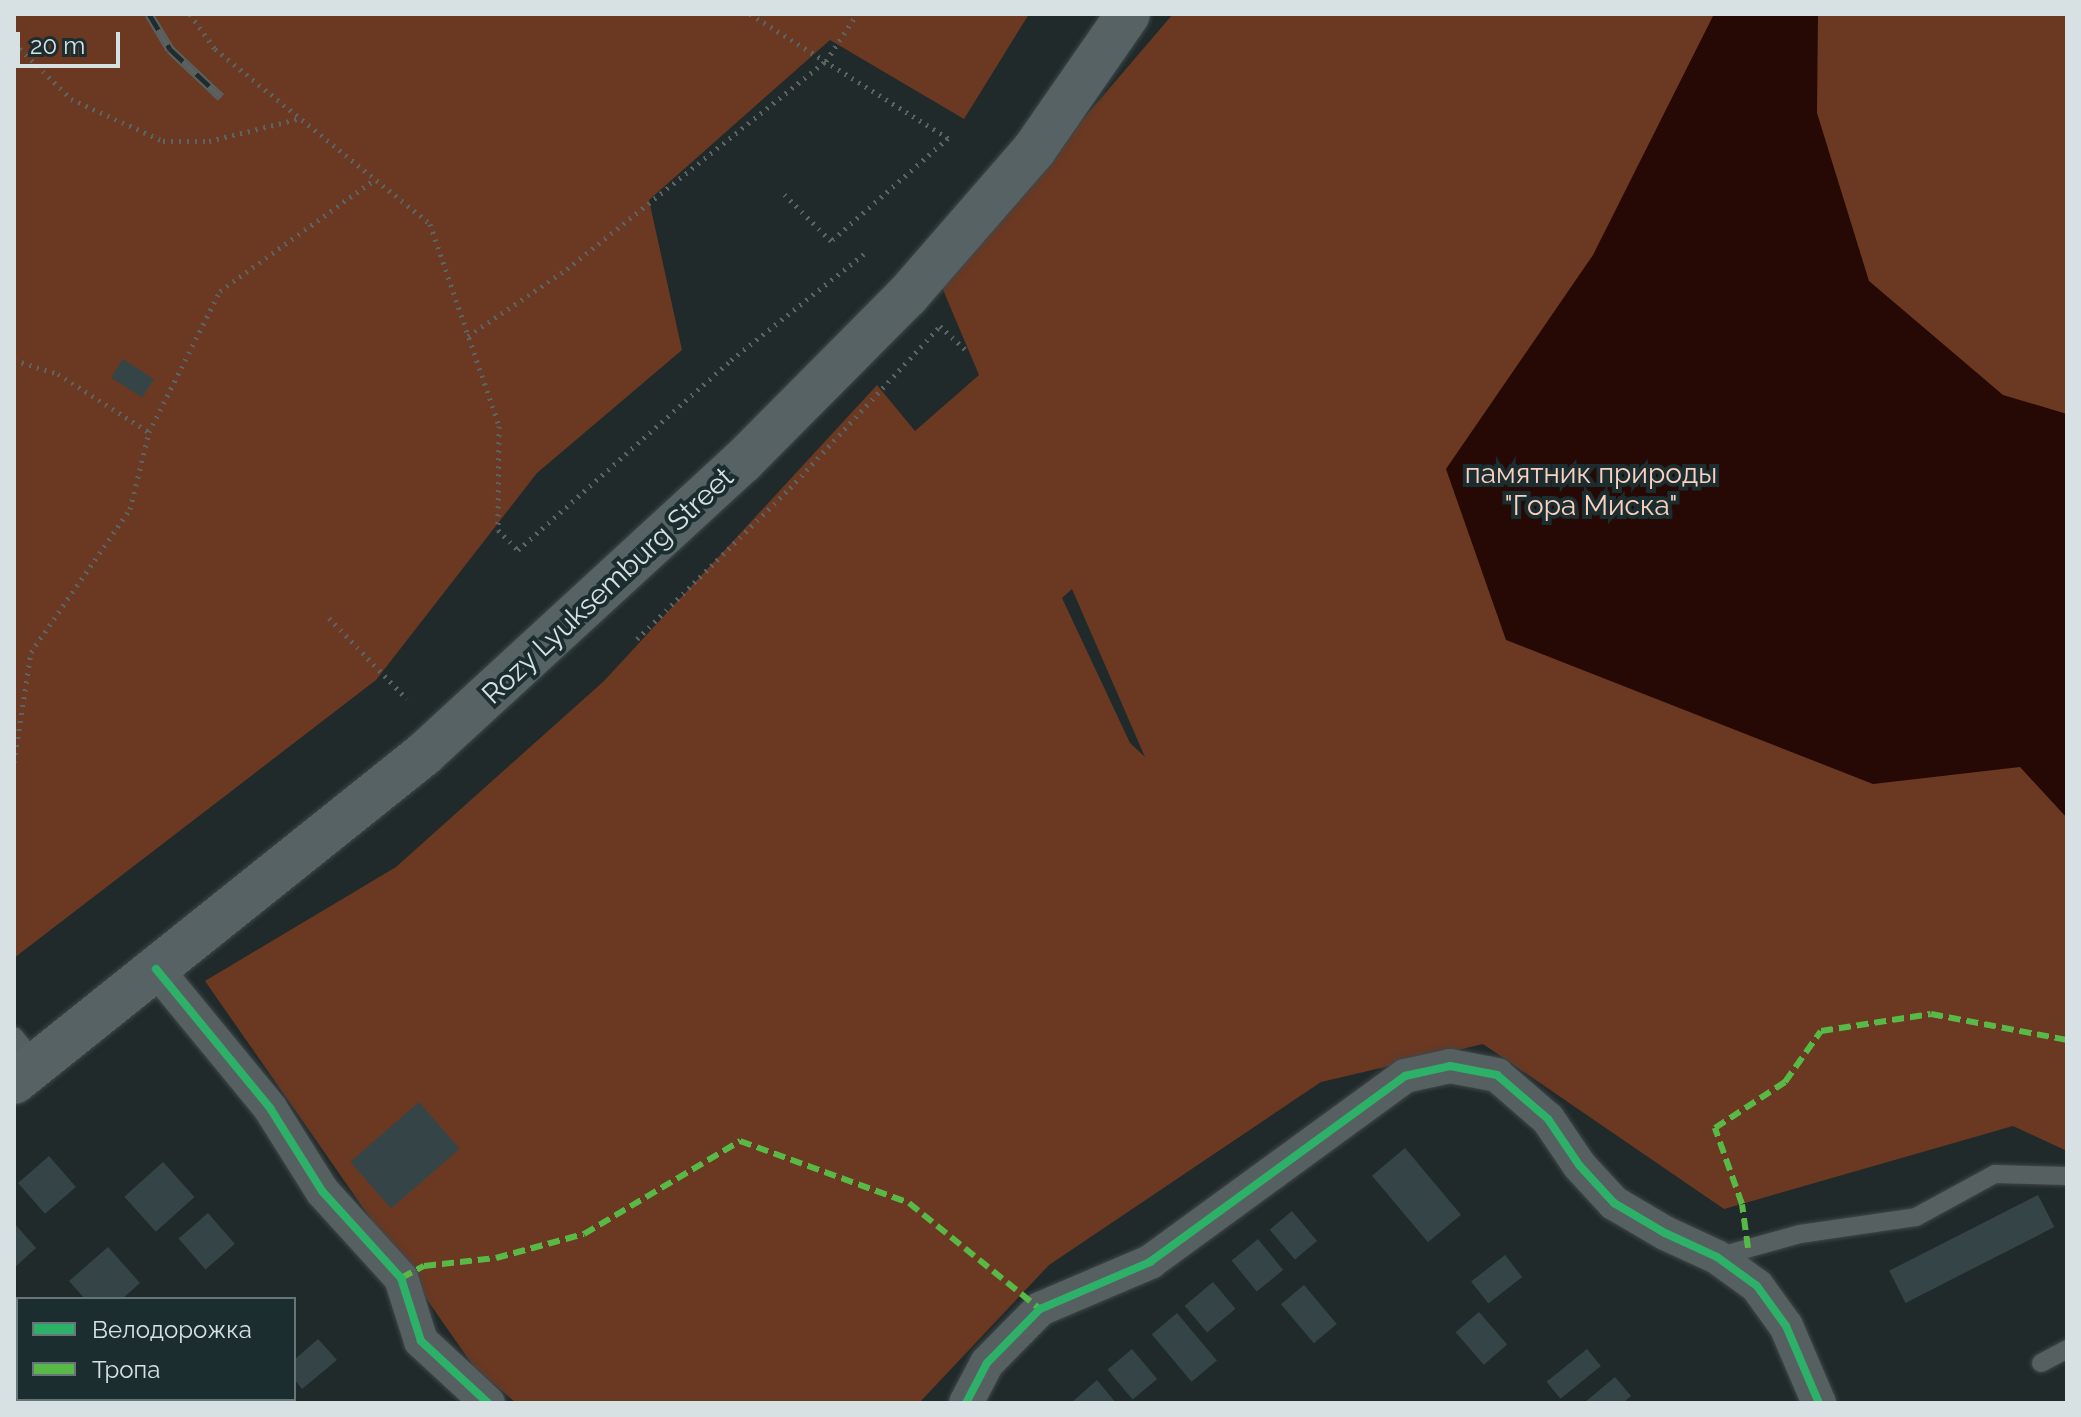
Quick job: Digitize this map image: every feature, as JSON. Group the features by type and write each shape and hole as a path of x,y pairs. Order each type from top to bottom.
{"main road":[{"name":"Rozy Lyuksemburg Street","path":"22,1061 156,969 424,754 742,462 907,296 1034,150 1128,14"}],"street":[{"path":"156,969 270,1108 322,1191 401,1278 421,1341 488,1403"},
{"path":"966,1403 987,1363 1040,1309 1150,1262 1405,1076 1450,1066 1497,1075 1548,1119 1579,1165 1614,1203 1665,1233 1717,1257 1757,1286 1786,1326 1819,1403"}],"lane":[{"path":"1717,1257 1800,1234 1916,1217 1995,1174 2067,1176"},
{"path":"2041,1363 2067,1349"}],"path":[{"path":"190,14 215,49 430,224 499,426 498,530 518,550 731,360 864,254"},
{"path":"750,14 948,138 831,241 784,194"},
{"path":"468,336 567,269 826,61 857,14"},
{"path":"14,43 71,99 163,141 209,141 299,119"},
{"path":"14,762 31,652 130,509 149,432 220,291 374,180"},
{"path":"637,639 790,488 940,326 965,349"},
{"path":"14,360 58,374 149,432"},
{"path":"329,618 407,699"}],"green space":[{"path":"14,14 1029,14 964,119 830,40 649,200 682,350 537,473 376,680 14,958"},
{"name":"памятник природы \"Гора Миска\"","path":"1173,14 2067,14 2067,1151 2013,1126 1724,1209 1483,1044 1321,1082 1049,1265 919,1403 516,1403 474,1367 205,981 396,867 604,681 877,385 915,431 979,375 941,285","holes":["1072,589 1145,757 1130,743 1062,598"]}],"shaded area":[{"path":"1714,14 1818,14 1817,113 1869,281 2003,395 2067,414 2067,818 2020,767 1873,784 1506,640 1446,469 1593,255"}],"building":[{"path":"123,359 154,379 142,398 111,377"},
{"path":"419,1102 460,1149 391,1208 350,1162"},
{"path":"1405,1148 1461,1215 1428,1242 1372,1176"},
{"path":"49,1156 76,1187 45,1214 18,1183"},
{"path":"163,1162 194,1197 156,1232 124,1197"},
{"path":"2038,1195 2054,1227 1906,1303 1889,1271"},
{"path":"1292,1211 1317,1241 1295,1260 1270,1230"},
{"path":"208,1213 235,1244 205,1270 179,1239"},
{"path":"14,1223 36,1248 14,1268"},
{"path":"1258,1239 1283,1270 1257,1291 1232,1260"},
{"path":"108,1247 140,1283 124,1297 83,1297 69,1281"},
{"path":"1505,1255 1522,1277 1488,1304 1471,1281"},
{"path":"1213,1282 1235,1309 1207,1333 1185,1306"},
{"path":"1304,1285 1337,1324 1314,1343 1281,1304"},
{"path":"1479,1312 1507,1344 1484,1365 1456,1332"},
{"path":"1177,1313 1217,1360 1192,1382 1152,1334"},
{"path":"318,1339 337,1360 302,1389 296,1382 296,1358"},
{"path":"1132,1349 1157,1379 1133,1399 1107,1370"},
{"path":"1587,1349 1601,1366 1560,1399 1547,1382"},
{"path":"1615,1377 1631,1396 1623,1403 1584,1403"},
{"path":"1097,1380 1116,1403 1071,1403"}],"railway":[{"path":"149,14 170,49 221,97"}],"marked path":[{"path":"1748,1248 1742,1204 1715,1128 1785,1082 1821,1031 1931,1014 2067,1040"},
{"path":"401,1278 424,1266 496,1258 584,1234 740,1141 909,1203 1040,1309"}],"cycle path":[{"path":"156,969 270,1108 322,1191 401,1278 421,1341 488,1403"},
{"path":"966,1403 987,1363 1040,1309 1150,1262 1405,1076 1450,1066 1497,1075 1548,1119 1579,1165 1614,1203 1665,1233 1717,1257 1757,1286 1786,1326 1819,1403"}]}
